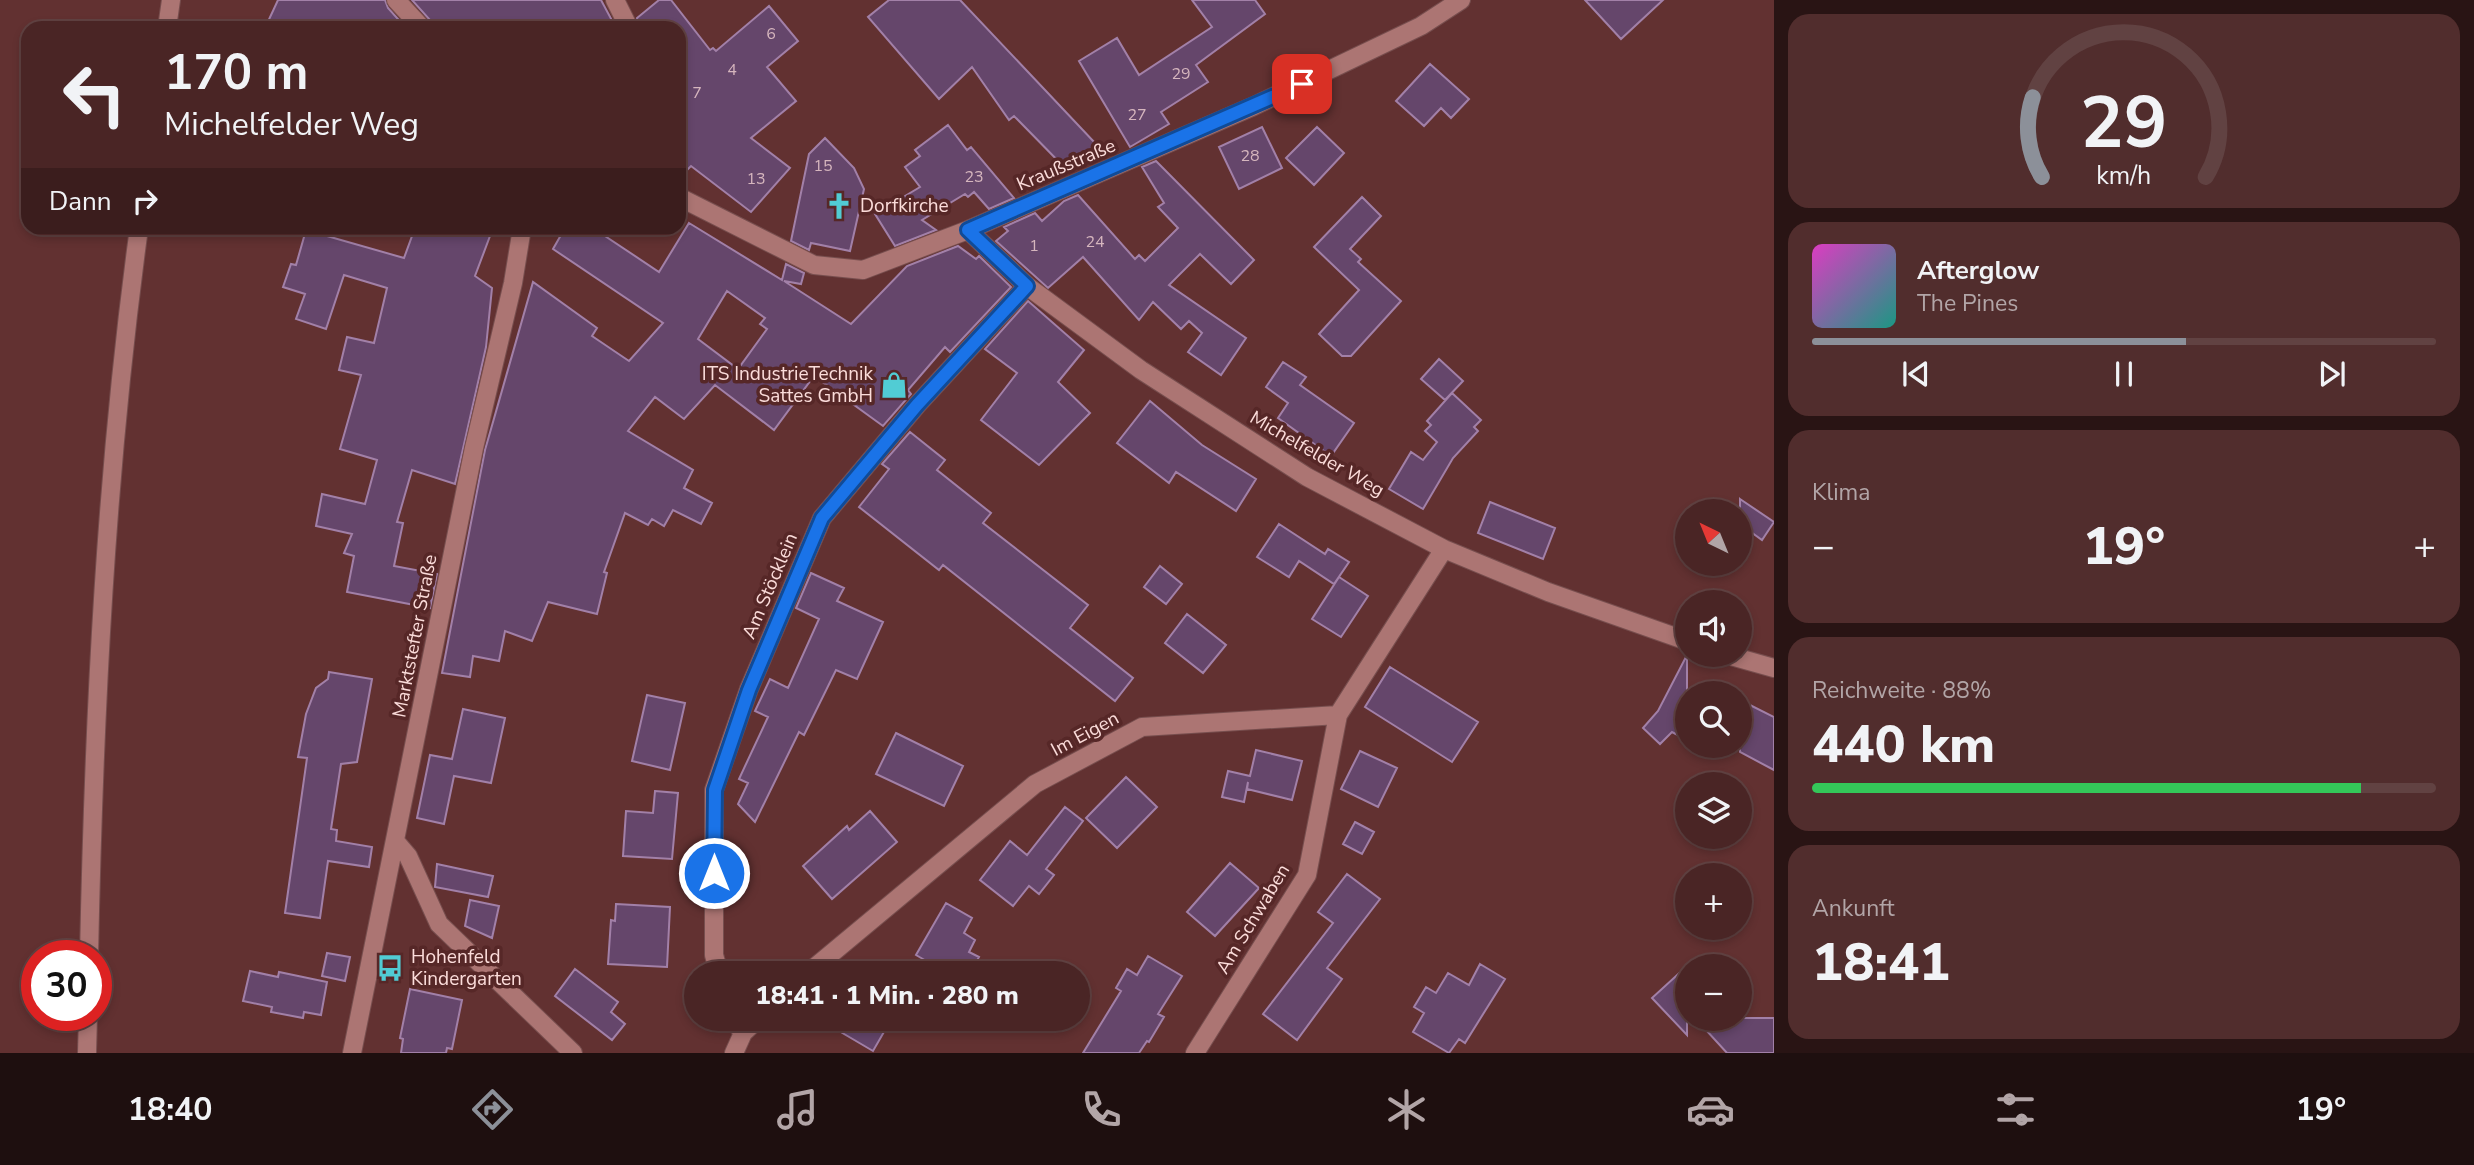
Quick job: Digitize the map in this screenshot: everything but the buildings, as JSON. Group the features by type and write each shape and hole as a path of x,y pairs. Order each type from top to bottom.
{"street":[{"path":"168,21 171,0"},
{"path":"396,0 416,21"},
{"path":"615,0 626,21"},
{"name":"Kraußstraße","path":"686,201 814,265 863,270 968,230 1254,106 1421,26 1461,0"},
{"name":"Michelfelder Weg","path":"968,230 1027,286 1141,370 1307,477 1444,549 1548,592 1675,637"},
{"path":"89,940 94,729 106,516 138,235"},
{"name":"Marktstefter Straße","path":"352,1053 474,447 513,283 521,235"},
{"name":"Am Stöcklein","path":"716,961 715,790 749,690 822,518 917,405 1027,286"},
{"path":"1338,715 1444,549"},
{"path":"1752,662 1774,668"},
{"name":"Im Eigen","path":"822,961 1035,784 1142,727 1338,715"},
{"name":"Am Schwaben","path":"1195,1053 1307,875 1338,715"},
{"path":"396,842 408,856 439,924 573,1053"},
{"path":"87,1053 88,1031"},
{"path":"734,1053 737,1031"}],"place":[{"name":"Dorfkirche","path":"839,206"},
{"name":"ITS IndustrieTechnik Sattes GmbH","path":"894,385"},
{"name":"Hohenfeld Kindergarten","path":"390,968"}],"route":[{"path":"714,873 715,790 749,690 822,518 917,405 1027,286 968,230 1302,84"}]}
